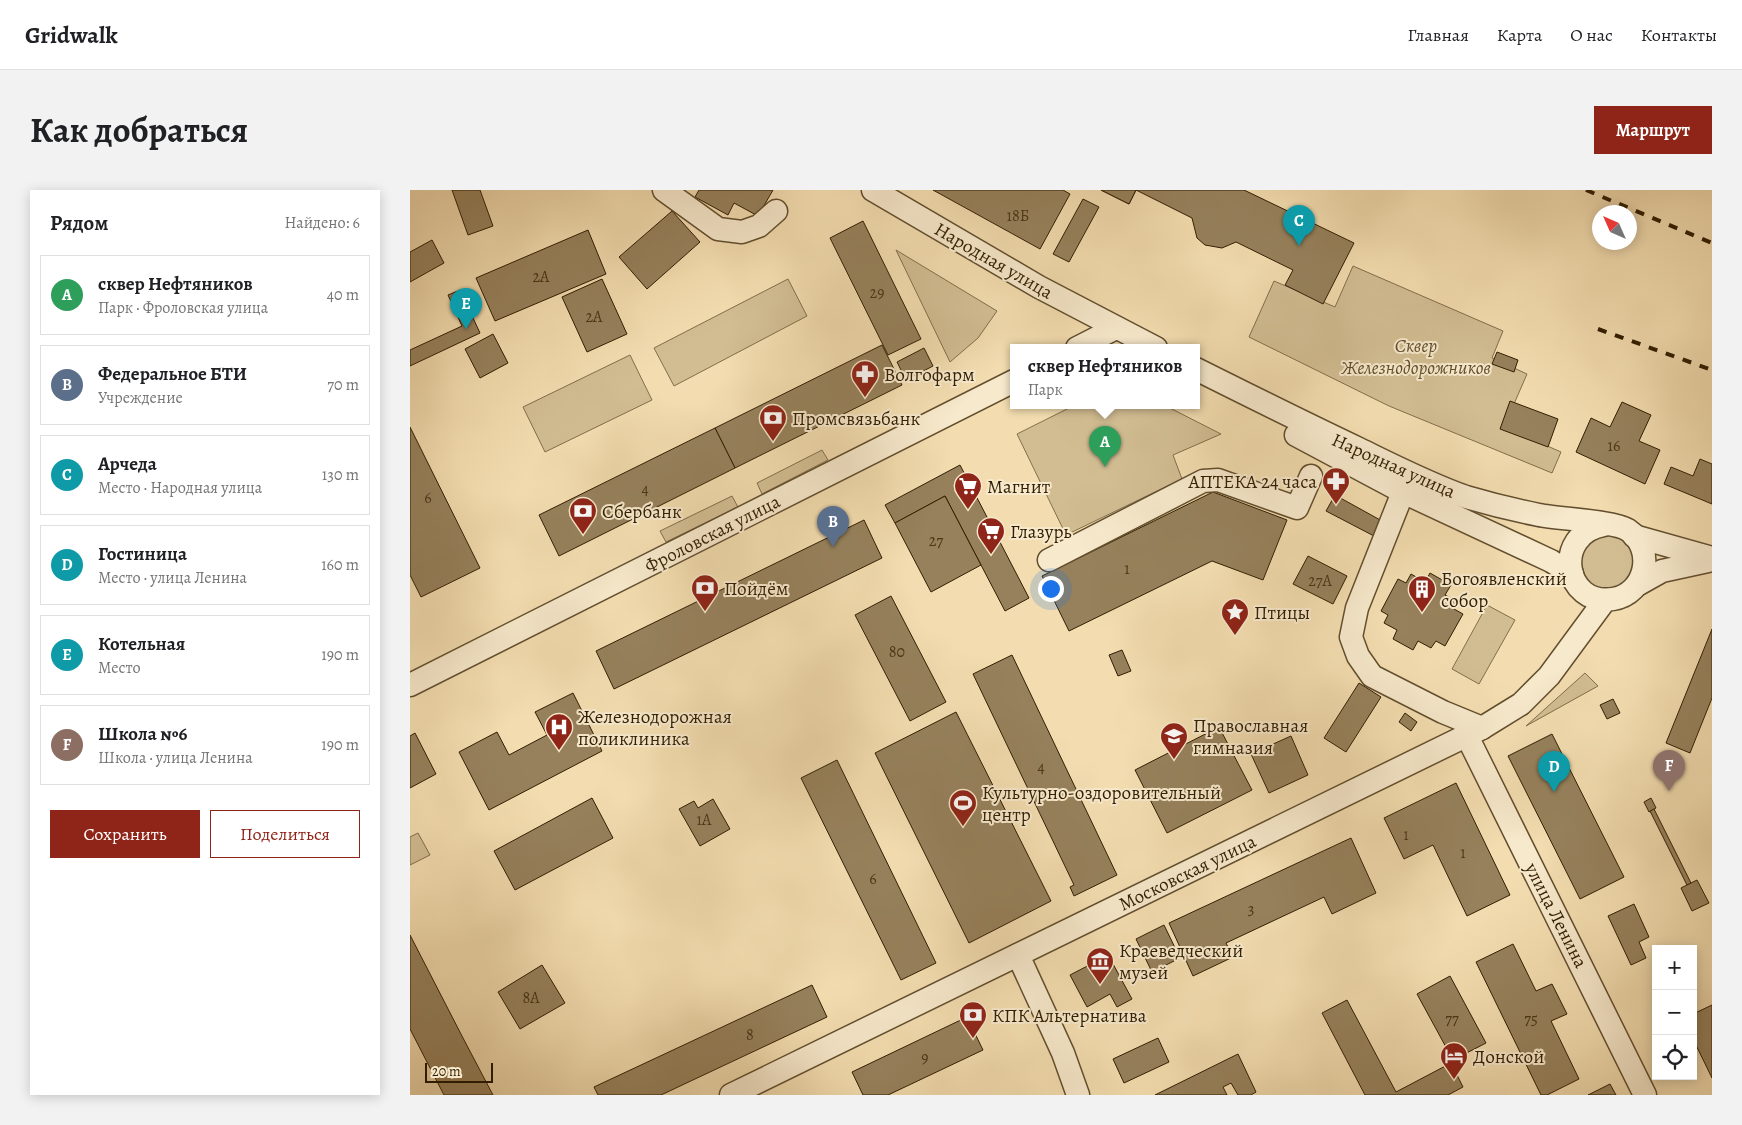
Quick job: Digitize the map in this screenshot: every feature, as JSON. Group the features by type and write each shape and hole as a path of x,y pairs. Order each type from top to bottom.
{"street":[{"path":"664,190 718,230 742,232 759,226 776,211"},
{"name":"Народная улица","path":"873,190 1038,287 1148,344"},
{"path":"1085,344 1116,328"},
{"name":"Народная улица","path":"1116,328 1141,344"},
{"name":"Народная улица","path":"1200,370 1411,475 1464,496 1540,515 1604,524"},
{"name":"Фроловская улица","path":"410,685 1010,383"},
{"name":"Народная улица","path":"1200,383 1403,492 1551,561 1572,574"},
{"path":"1049,560 1203,481 1218,480 1297,508 1311,476"},
{"path":"1403,492 1357,608 1351,637 1358,656 1372,676 1443,712 1475,732"},
{"path":"1604,524 1620,526 1634,536 1712,560 1684,564 1662,571 1637,585 1623,596 1605,600 1587,594 1577,585 1572,574 1570,558 1575,543 1587,530 1604,524"},
{"path":"1634,536 1643,549 1645,557 1642,577 1637,585"},
{"name":"Московская улица","path":"731,1095 1475,732 1521,704 1549,676 1605,600"},
{"name":"улица Ленина","path":"1475,732 1645,1095"},
{"path":"1018,955 1063,1054 1078,1095"}],"green space":[{"path":"896,250 997,311 978,338 950,362"},
{"name":"Сквер Железнодорожников","path":"1353,266 1503,331 1492,358 1527,374 1504,427 1561,452 1552,473 1389,406 1249,337 1274,281 1335,307"},
{"path":"788,279 807,316 674,386 654,348"},
{"path":"630,355 652,400 545,452 523,407"},
{"path":"1067,409 1172,409 1221,434 1173,455 1182,479 1066,535 1017,434"},
{"path":"822,450 828,460 762,494 757,483"},
{"path":"732,496 738,507 666,542 660,531"},
{"path":"1603,532 1631,541 1639,568 1612,594 1585,585 1580,565 1579,553 1587,544"},
{"path":"1487,605 1515,620 1479,684 1452,669"},
{"path":"1585,673 1598,686 1526,726"},
{"path":"418,833 430,855 410,865 410,837"}],"building":[{"path":"452,190 480,190 493,226 468,235"},
{"path":"699,190 773,190 758,216 734,203 728,215 695,197"},
{"path":"933,190 1063,190 1070,194 1040,249"},
{"path":"1101,190 1136,190 1129,204"},
{"path":"1101,190 1136,190 1129,204"},
{"path":"1136,190 1244,190 1354,243 1323,304 1285,285 1293,270 1236,242 1222,248 1205,245 1197,238 1192,218"},
{"path":"1083,199 1099,207 1069,262 1053,254"},
{"path":"672,211 700,242 647,289 619,257"},
{"path":"863,221 921,339 888,355 830,238"},
{"path":"588,230 606,274 495,321 476,278"},
{"path":"432,240 444,263 410,282 410,252"},
{"path":"602,279 627,334 587,352 562,297"},
{"path":"460,290 480,333 410,366 410,350 462,326 448,295"},
{"path":"493,334 508,363 480,378 465,349"},
{"path":"882,345 902,385 735,468 715,428"},
{"path":"924,348 933,366 906,380 897,362"},
{"path":"1497,352 1518,360 1514,372 1492,364"},
{"path":"1510,401 1558,419 1548,447 1500,429"},
{"path":"1622,402 1651,415 1639,441 1660,450 1645,484 1576,452 1591,418 1610,427"},
{"path":"410,427 480,568 421,597 410,575"},
{"path":"715,428 735,468 559,556 539,515"},
{"path":"1700,459 1712,464 1712,504 1664,484 1671,467 1693,476"},
{"path":"960,465 1029,598 1005,611 945,496 895,523 885,505"},
{"path":"1213,492 1287,520 1263,580 1212,561 1069,631 1042,576"},
{"path":"1335,495 1382,521 1374,536 1326,511"},
{"path":"945,496 981,565 931,592 895,523"},
{"path":"864,520 882,558 614,689 596,651"},
{"path":"1308,556 1347,576 1333,604 1293,584"},
{"name":"Богоявленский собор","path":"1430,573 1451,585 1445,595 1458,602 1454,609 1463,614 1445,646 1436,641 1431,648 1418,641 1413,650 1393,639 1397,630 1384,623 1388,615 1381,611 1398,579 1406,583 1411,574 1425,582"},
{"path":"891,596 946,702 910,721 855,615"},
{"path":"1712,629 1712,698 1690,753 1666,743"},
{"path":"1122,650 1131,671 1118,676 1109,655"},
{"path":"1012,655 1117,875 1074,896 1070,887 1074,885 973,674"},
{"path":"1359,683 1381,697 1346,752 1324,738"},
{"name":"Железнодорожная поликлиника","path":"573,693 602,751 489,810 459,752 497,732 509,755 547,735 535,712"},
{"path":"1613,699 1620,713 1607,719 1600,705"},
{"name":"Культурно-оздоровительный центр","path":"956,712 1051,901 969,943 875,753"},
{"path":"1405,713 1417,722 1411,731 1399,722"},
{"name":"Православная гимназия","path":"1219,727 1252,790 1167,833 1135,770"},
{"path":"415,733 436,774 410,788 410,736"},
{"path":"1552,734 1624,877 1580,899 1508,756"},
{"path":"1291,736 1308,775 1269,793 1251,754"},
{"path":"837,760 936,963 901,980 801,778"},
{"path":"1456,783 1510,895 1467,916 1433,845 1404,859 1384,818"},
{"path":"592,798 613,838 515,890 494,851"},
{"path":"1651,798 1656,808 1649,812 1644,802"},
{"path":"713,799 730,829 700,846 679,809 694,801 698,808"},
{"path":"1654,809 1691,883 1687,885 1650,811"},
{"path":"1351,838 1376,893 1332,914 1324,897 1226,943 1233,957 1193,976 1169,923"},
{"path":"1697,880 1709,903 1692,911 1681,888"},
{"path":"1634,904 1649,937 1639,942 1646,958 1631,965 1608,916"},
{"path":"1164,925 1180,958 1152,972 1136,939"},
{"path":"410,935 493,1095 444,1095 410,1029"},
{"path":"1513,944 1536,991 1552,984 1567,1014 1551,1021 1579,1079 1547,1095 1541,1095 1476,962"},
{"name":"Краеведческий музей","path":"1106,951 1132,999 1117,1007 1110,994 1087,1007 1070,975 1097,961 1094,957"},
{"path":"542,965 565,1003 520,1029 498,992"},
{"path":"1450,976 1486,1043 1453,1060 1417,994"},
{"path":"812,985 827,1017 661,1095 598,1095 594,1087"},
{"path":"1347,1000 1396,1092 1451,1063 1463,1087 1448,1095 1365,1095 1322,1013"},
{"path":"1712,1005 1712,1078 1697,1047 1697,1012"},
{"path":"967,1017 983,1050 888,1095 863,1095 852,1072"},
{"path":"1158,1038 1169,1062 1124,1083 1113,1059"},
{"path":"1238,1054 1256,1092 1251,1095 1238,1095 1231,1083 1223,1087 1227,1095 1155,1095"},
{"path":"1610,1084 1616,1095 1588,1095"}],"railway":[{"path":"1586,190 1712,243"},
{"path":"1598,329 1712,370"}],"place":[{"name":"Арчеда","path":"1299,246"},
{"name":"Котельная","path":"466,329"},
{"name":"Волгофарм","path":"865,398"},
{"name":"Промсвязьбанк","path":"773,442"},
{"name":"сквер Нефтяников","path":"1105,467"},
{"name":"АПТЕКА 24 часа","path":"1336,505"},
{"name":"Магнит","path":"968,510"},
{"name":"Сбербанк","path":"583,535"},
{"name":"Федеральное БТИ","path":"833,547"},
{"name":"Глазурь","path":"991,555"},
{"name":"Пойдём","path":"705,612"},
{"name":"Богоявленский собор","path":"1422,613"},
{"name":"Птицы","path":"1235,636"},
{"name":"Железнодорожная поликлиника","path":"559,751"},
{"name":"Православная гимназия","path":"1174,760"},
{"name":"Школа №6","path":"1669,791"},
{"name":"Гостиница","path":"1554,792"},
{"name":"Культурно-оздоровительный центр","path":"963,827"},
{"name":"Краеведческий музей","path":"1100,985"},
{"name":"КПК Альтернатива","path":"973,1039"},
{"name":"Донской","path":"1454,1080"}]}
